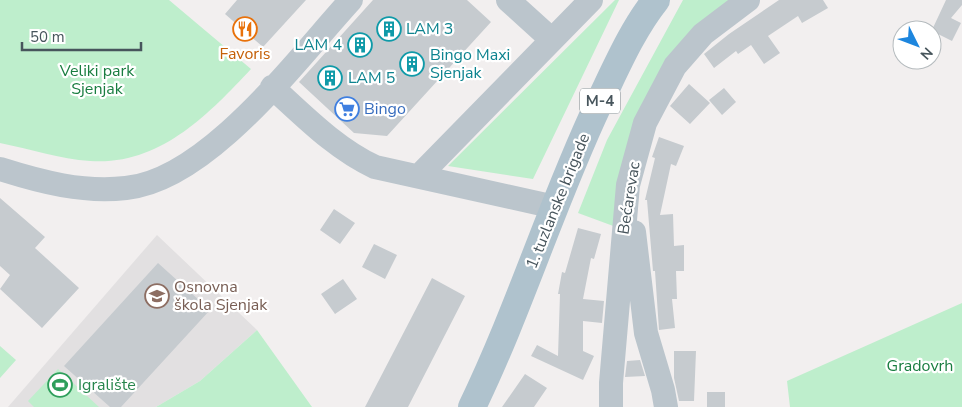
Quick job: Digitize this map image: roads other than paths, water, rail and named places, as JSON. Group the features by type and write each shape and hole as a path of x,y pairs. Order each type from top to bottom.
{"main road":[{"name":"1. tuzlanske brigade","path":"472,407 491,368 586,132 614,72 656,0"}],"street":[{"path":"0,169 63,186 98,189 142,185 167,177 208,151 272,87 351,0"},
{"path":"508,0 551,39"},
{"path":"420,176 551,39 591,0"},
{"name":"Bećarevac","path":"611,407 611,383 628,185 645,123 675,66 703,34 748,0"},
{"path":"272,87 305,118 355,158 374,167 555,208"},
{"path":"628,185 646,333 664,390 666,407"}],"place":[{"name":"Favoris","path":"245,29"},
{"name":"LAM 3","path":"389,29"},
{"name":"LAM 4","path":"360,45"},
{"name":"Bingo Maxi Sjenjak","path":"412,64"},
{"name":"LAM 5","path":"330,78"},
{"name":"Bingo","path":"347,109"},
{"name":"Osnovna škola Sjenjak","path":"157,296"},
{"name":"Igralište","path":"60,385"}],"park label":[{"name":"Veliki park Sjenjak","path":"97,80"},
{"name":"Gradovrh","path":"920,366"}]}
